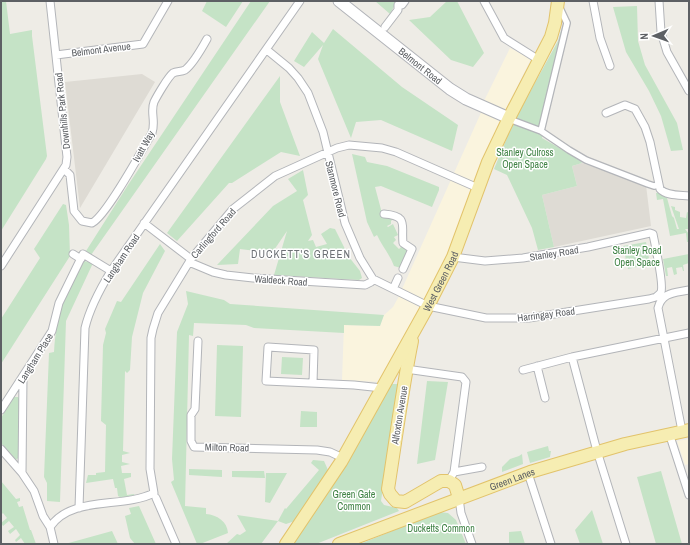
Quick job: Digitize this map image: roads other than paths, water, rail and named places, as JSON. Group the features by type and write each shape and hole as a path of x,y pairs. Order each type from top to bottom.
{"main road":[{"name":"Belmont Road","path":"339,1 450,89 466,99 509,118"},
{"name":"West Green Road","path":"286,544 343,458 414,332 453,257 488,162 551,37 558,3"},
{"name":"Alfoxton Avenue","path":"414,332 406,369 388,489 392,498 396,501 405,502 431,488"},
{"path":"395,364 401,362 406,369"},
{"name":"Green Lanes","path":"339,544 528,473 597,452 686,430"},
{"path":"431,488 441,481 451,477 459,498"},
{"path":"431,488 441,492 445,504"}],"street":[{"name":"Downhills Park Road","path":"50,1 67,158 64,169 70,175 74,211 78,217 87,223 92,223 99,219"},
{"name":"Belmont Avenue","path":"56,55 143,44 168,1"},
{"name":"Langham Road","path":"79,508 85,328 96,296 111,271 144,223 300,1"},
{"path":"484,1 504,38 540,60"},
{"path":"593,1 600,38 610,66"},
{"path":"659,1 661,32 667,52 689,91"},
{"path":"541,130 567,23 558,3"},
{"path":"385,27 402,5"},
{"name":"Ivatt Way","path":"99,219 152,133 155,126 152,108 154,102 172,74 177,71 184,70 191,64 207,39"},
{"name":"Stanmore Road","path":"267,50 289,68 308,93 323,132 345,223 360,258 373,279"},
{"path":"606,113 625,105 635,109 645,127 650,142 659,185 662,192 689,196"},
{"path":"509,118 541,130 586,160 648,184 654,186 659,185"},
{"name":"Carlingford Road","path":"176,544 155,496 150,469 151,338 158,313 190,261 233,209 275,176 327,152 349,145 382,148 396,152 478,188"},
{"path":"1,266 64,169"},
{"path":"384,214 395,216 401,221 404,228 403,243 412,249 403,269"},
{"name":"Waldeck Road","path":"144,223 190,261 213,272 252,278 365,285 373,279"},
{"name":"Stanley Road","path":"453,257 485,261 523,258 588,247 650,233 653,234 661,277 660,296"},
{"path":"72,254 81,259 83,254 111,271"},
{"name":"Langham Place","path":"1,410 52,331 59,302 81,259"},
{"path":"393,289 398,278"},
{"path":"373,279 428,306"},
{"name":"Harringay Road","path":"428,306 486,318 529,318 689,290"},
{"path":"660,296 658,308 663,338 686,430"},
{"path":"523,370 572,357 689,333"},
{"name":"Milton Road","path":"198,341 195,409 191,415 190,441 194,447 317,450 330,452 343,458"},
{"path":"313,383 314,350 268,347 266,381 382,388"},
{"path":"572,357 597,452 626,544"},
{"path":"537,366 545,398"},
{"path":"406,369 462,377 465,379 466,382 451,477 482,467"},
{"path":"22,473 23,377"},
{"path":"670,433 689,495"},
{"path":"1,449 22,473 34,491 43,516 50,527 54,544"},
{"path":"528,473 550,544"},
{"path":"50,527 61,515 70,510 155,496"},
{"path":"459,498 461,513 472,544"},
{"path":"445,504 453,505 461,513"}],"district":[{"name":"DUCKETT'S GREEN","path":"301,254"}],"park label":[{"name":"Stanley Culross Open Space","path":"525,158"},
{"name":"Stanley Road Open Space","path":"637,256"},
{"name":"Green Gate Common","path":"354,500"},
{"name":"Ducketts Common","path":"441,528"}]}
